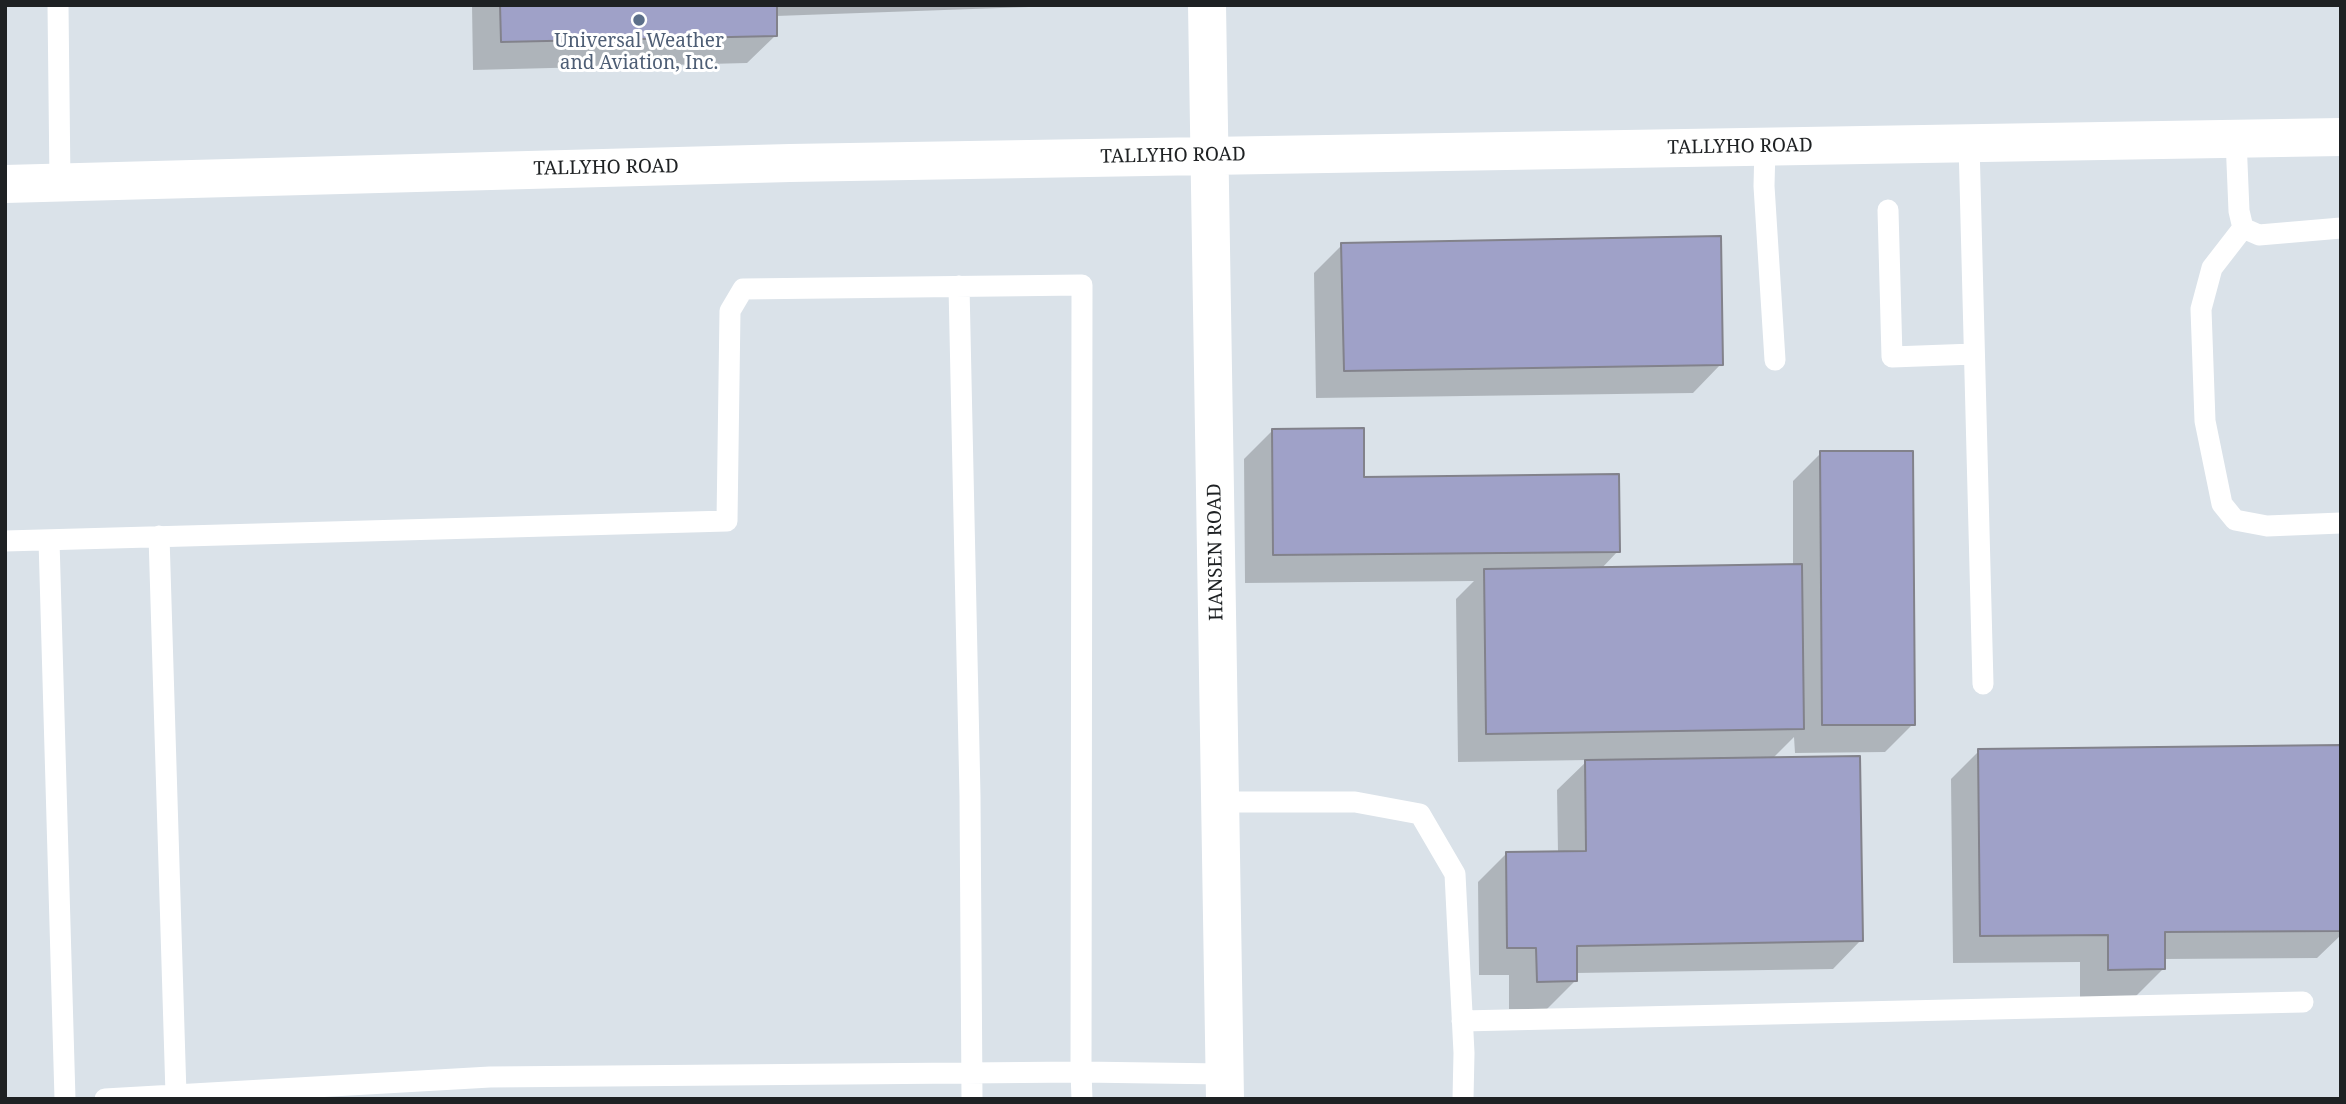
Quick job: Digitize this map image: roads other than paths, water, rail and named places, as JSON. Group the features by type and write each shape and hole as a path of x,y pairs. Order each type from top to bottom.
{"street":[{"name":"HANSEN ROAD","path":"1207,5 1225,1086"},
{"name":"TALLYHO ROAD","path":"5,184 790,163 2341,137"}],"lane":[{"path":"58,5 60,183"},
{"path":"2236,139 2242,228 2212,268 2201,309 2205,421 2222,504 2235,520 2267,526 2341,523"},
{"path":"1969,143 1983,684"},
{"path":"1765,146 1764,186 1775,360"},
{"path":"1888,210 1892,357 1974,354"},
{"path":"2242,228 2259,235 2341,228"},
{"path":"5,541 727,521 730,310 743,289 1082,285 1082,1099"},
{"path":"959,286 970,796 972,1099"},
{"path":"159,536 176,1094"},
{"path":"49,540 65,1099"},
{"path":"1220,802 1355,802 1420,814 1455,874 1463,1099"},
{"path":"1462,1021 2303,1002"},
{"path":"105,1099 490,1077 1081,1072 1225,1086"}],"place":[{"name":"Universal Weather and Aviation, Inc.","path":"639,20"}]}
